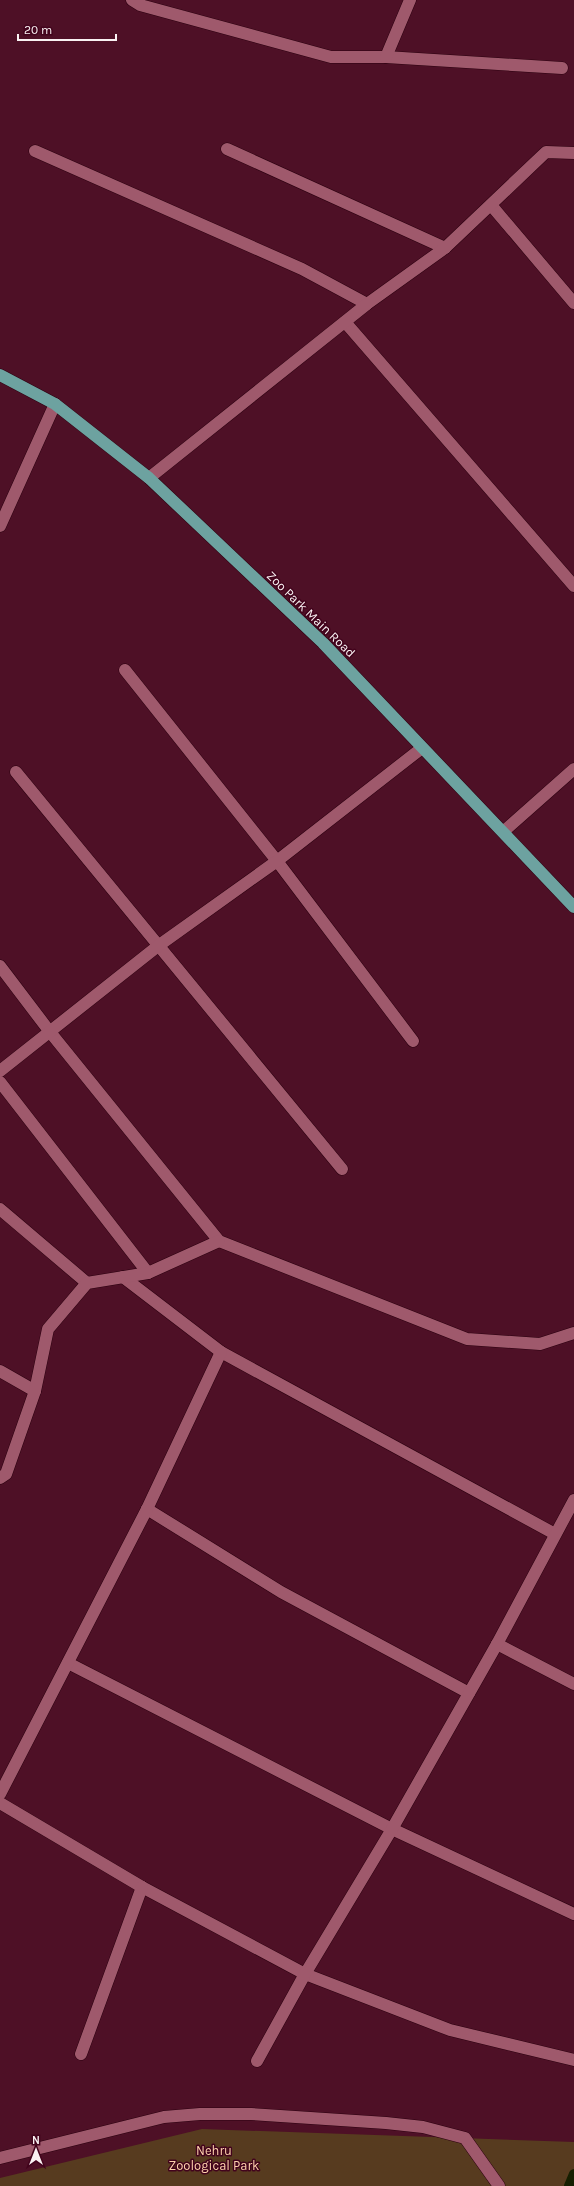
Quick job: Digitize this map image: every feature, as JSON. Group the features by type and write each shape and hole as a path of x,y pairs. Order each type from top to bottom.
{"main road":[{"name":"Zoo Park Main Road","path":"0,375 56,404 149,478 323,643 574,907"}],"street":[{"path":"132,0 140,5 330,57 386,57 562,68"},
{"path":"386,57 410,0"},
{"path":"227,149 444,248"},
{"path":"35,151 302,269 367,304"},
{"path":"149,478 367,304 444,248 546,152 574,153"},
{"path":"490,205 573,300"},
{"path":"345,322 574,586"},
{"path":"0,526 56,404"},
{"path":"125,670 277,861 413,1041"},
{"path":"0,1071 158,946 277,861 422,748"},
{"path":"503,832 574,769"},
{"path":"16,772 342,1169"},
{"path":"0,966 50,1032 219,1241 467,1339 540,1344 574,1333"},
{"path":"0,1082 148,1273"},
{"path":"0,1209 87,1283"},
{"path":"0,1478 6,1474 35,1391 48,1330 87,1283 148,1273 219,1241"},
{"path":"124,1277 221,1352 555,1534"},
{"path":"0,1794 147,1509 221,1352"},
{"path":"0,1371 35,1391"},
{"path":"257,2061 305,1974 392,1829 497,1644 574,1500"},
{"path":"147,1509 281,1592 469,1693"},
{"path":"497,1644 574,1684"},
{"path":"68,1663 392,1829 574,1914"},
{"path":"0,1803 142,1886 305,1974 450,2030 574,2060"},
{"path":"81,2054 142,1886"},
{"path":"0,2158 164,2117 200,2114 250,2114 423,2127 465,2138 499,2186"}],"green space":[{"name":"Nehru Zoological Park","path":"202,2129 574,2142 574,2186 0,2186 0,2178"}],"waterway":[{"path":"569,2186 574,2174"}]}
